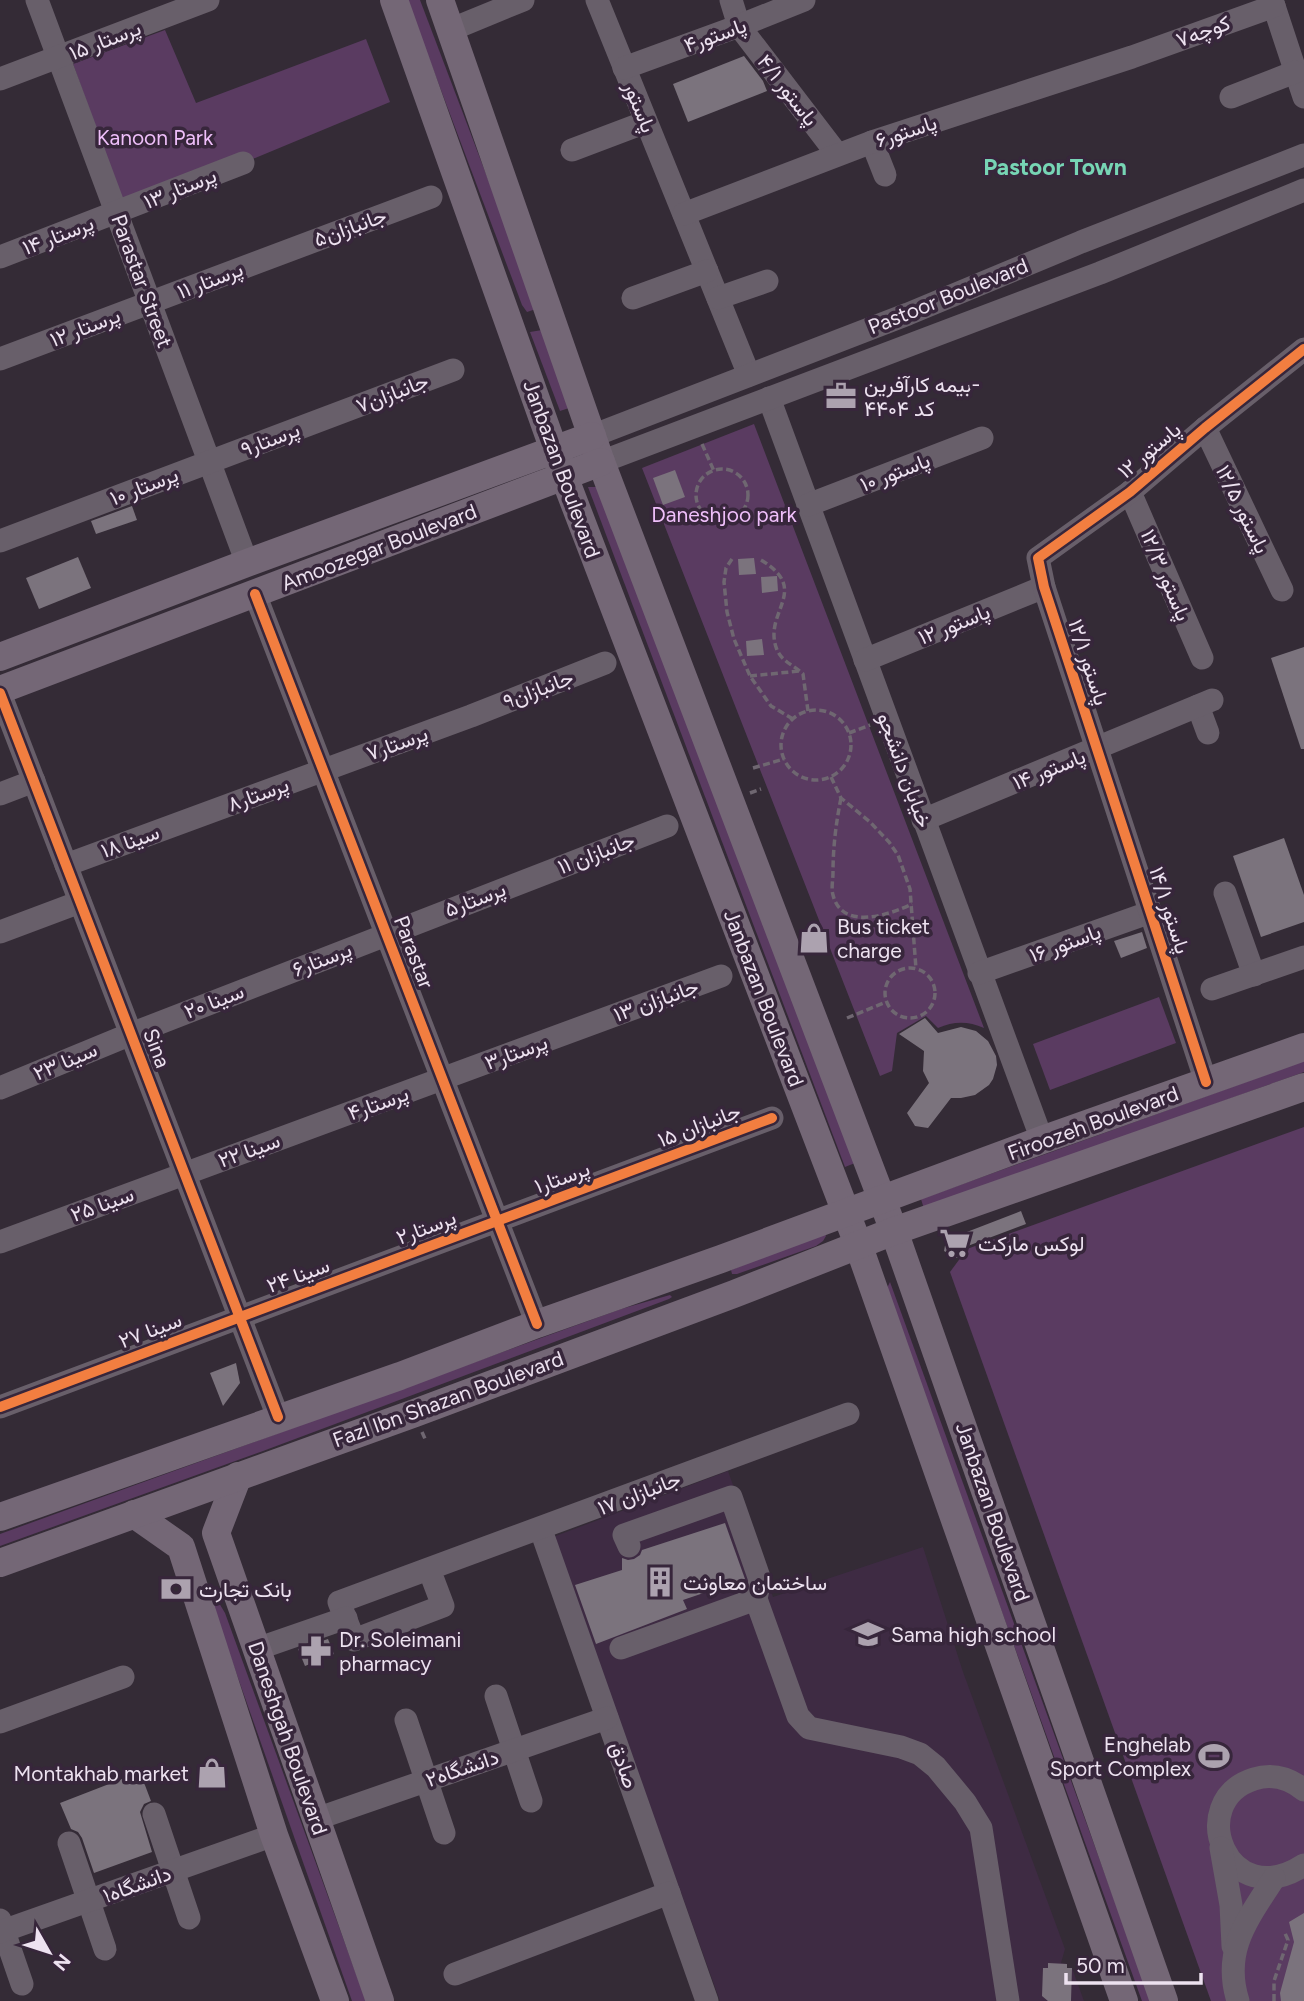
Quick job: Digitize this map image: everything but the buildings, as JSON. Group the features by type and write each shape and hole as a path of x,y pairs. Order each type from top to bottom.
{"main road":[{"name":"Janbazan Boulevard","path":"394,0 559,463 847,1213 1124,2001"},
{"name":"Janbazan Boulevard","path":"440,0 601,463 883,1200 1164,2001"},
{"path":"508,320 532,324 542,317 547,306"},
{"name":"Amoozegar Boulevard","path":"0,692 255,594 559,463 592,436"},
{"name":"Amoozegar Boulevard","path":"0,657 247,563 559,463 601,463"},
{"name":"Firoozeh Boulevard","path":"883,1200 1304,1047"},
{"name":"Firoozeh Boulevard","path":"894,1231 1304,1087"},
{"name":"Fazl Ibn Shazan Boulevard","path":"0,1517 400,1376 883,1200"},
{"name":"Fazl Ibn Shazan Boulevard","path":"0,1563 415,1413 894,1231"},
{"path":"721,1259 734,1294"},
{"name":"Daneshgah Boulevard","path":"238,1476 216,1533 380,2001"},
{"name":"Daneshgah Boulevard","path":"134,1514 181,1547 274,1835 335,2001"}],"street":[{"name":"Parastar Street","path":"37,0 247,563"},
{"path":"450,30 523,0"},
{"name":"پاستور","path":"597,0 749,375"},
{"name":"پاستور ۴/۱","path":"730,0 739,26 837,155"},
{"name":"پاستور۴","path":"624,68 804,0"},
{"name":"پرستار ۱۵","path":"0,79 200,3"},
{"path":"1273,3 1304,97"},
{"name":"کوچه۷","path":"1132,57 1273,3"},
{"name":"پاستور۶","path":"684,214 872,142 1132,57"},
{"path":"1231,97 1295,72"},
{"path":"572,150 646,122"},
{"path":"872,142 885,175"},
{"name":"Pastoor Boulevard","path":"592,436 908,314 1081,242 1304,155"},
{"name":"پرستار ۱۳","path":"117,213 243,163"},
{"name":"Pastoor Boulevard","path":"601,463 1100,273 1304,190"},
{"name":"جانبازان۵","path":"270,257 431,197"},
{"name":"پرستار ۱۴","path":"0,257 117,213"},
{"name":"پرستار ۱۱","path":"150,302 270,257"},
{"path":"633,298 707,271"},
{"path":"718,298 767,281"},
{"name":"پرستار ۱۲","path":"10,355 150,302"},
{"path":"908,314 918,341"},
{"name":"۱۲ پاستور","path":"1044,587 1038,558 1130,492 1304,349"},
{"name":"جانبازان۷","path":"331,416 453,370"},
{"name":"خیابان دانشجو","path":"769,398 1042,1140"},
{"name":"پرستار۹","path":"209,462 331,416"},
{"name":"پاستور ۱۲/۵","path":"1205,428 1282,590"},
{"name":"پاستور ۱۰","path":"808,505 982,438"},
{"name":"پرستار ۱۰","path":"0,541 209,462"},
{"name":"پاستور ۱۲/۳","path":"1130,492 1202,658"},
{"name":"پاستور ۱۲","path":"865,660 1044,587"},
{"name":"پاستور ۱۲/۱","path":"1044,587 1097,749"},
{"name":"Parastar","path":"255,594 537,1324"},
{"name":"جانبازان۹","path":"471,716 606,663"},
{"name":"Sina","path":"0,692 278,1417"},
{"name":"پاستور ۱۴","path":"923,820 1205,703 1208,733"},
{"name":"پرستار۷","path":"323,770 471,716"},
{"name":"پاستور ۱۴/۱","path":"1097,749 1206,1082"},
{"name":"پرستار۸","path":"194,818 323,770"},
{"path":"0,794 34,781"},
{"name":"سینا ۱۸","path":"66,865 194,818"},
{"name":"جانبازان ۱۱","path":"525,880 667,826"},
{"name":"پرستار۵","path":"386,934 525,880"},
{"path":"1224,893 1254,975"},
{"path":"0,932 80,902"},
{"name":"پاستور ۱۶","path":"979,974 1151,912"},
{"name":"پرستار۶","path":"258,984 386,934"},
{"path":"1212,989 1304,957"},
{"name":"جانبازان ۱۳","path":"590,1024 721,976"},
{"name":"سینا ۲۰","path":"131,1034 258,984"},
{"name":"پرستار۳","path":"442,1079 590,1024"},
{"name":"سینا ۲۳","path":"0,1088 131,1034"},
{"name":"پرستار۴","path":"313,1126 442,1079"},
{"name":"جانبازان ۱۵","path":"640,1168 772,1118"},
{"name":"سینا ۲۲","path":"185,1174 313,1126"},
{"name":"پرستار۱","path":"497,1222 640,1168"},
{"name":"سینا ۲۵","path":"10,1239 185,1174"},
{"name":"پرستار۲","path":"369,1269 497,1222"},
{"name":"سینا ۲۴","path":"240,1317 369,1269"},
{"name":"سینا ۲۷","path":"0,1407 240,1317"},
{"name":"جانبازان ۱۷","path":"346,1618 340,1602 541,1530 848,1414"},
{"path":"629,1546 624,1535 730,1497 760,1580 756,1599 798,1717 809,1728 901,1747 920,1754 936,1767 975,1817 981,1828 1008,2001"},
{"name":"صادق","path":"541,1530 705,2000"},
{"path":"257,1649 346,1618 354,1640 443,1606 429,1569"},
{"path":"621,1648 756,1599"},
{"path":"0,1722 123,1677"},
{"path":"496,1696 531,1801"},
{"name":"دانشگاه۲","path":"316,1819 607,1718"},
{"path":"406,1720 444,1833"},
{"path":"1238,2001 1234,1986 1231,1905 1218,1824 1222,1807 1232,1792 1246,1781 1262,1776 1278,1776 1304,1790"},
{"path":"154,1814 189,1918"},
{"name":"دانشگاه۱","path":"1,1928 89,1901 274,1835"},
{"path":"1220,1842 1228,1858 1241,1870 1257,1877 1275,1878 1290,1874 1304,1865"},
{"path":"69,1843 105,1948"},
{"path":"1233,1960 1239,1935 1275,1878"},
{"path":"455,1974 669,1893"},
{"path":"1,1928 22,1984"}],"path":[{"path":"699,436 714,471"},
{"path":"714,471 733,472 744,483 747,491 744,507 733,519 716,520 708,517 697,504 698,486 702,479 714,471"},
{"path":"732,559 726,568 724,582 727,612 737,647 750,676 771,706 793,719"},
{"path":"761,560 776,571 785,588 785,600 776,627 776,649 781,657 800,671 808,711"},
{"path":"750,676 800,671"},
{"path":"808,711 828,712 838,717 849,733 851,749 848,761 831,777 820,780 798,776 783,758 781,747 787,726 793,719 808,711"},
{"path":"849,733 870,724"},
{"path":"753,768 783,758"},
{"path":"831,777 841,798 870,822 893,848 903,867 912,904 916,969"},
{"path":"841,798 833,852 833,895 837,903 849,916 858,918 890,914 912,904"},
{"path":"916,969 928,975 935,989 935,998 928,1012 913,1019 905,1018 890,1009 886,1002 886,985 897,972 916,969"},
{"path":"847,1018 886,1002"},
{"path":"1274,2001 1274,1981 1288,1940 1284,1931"}],"shaded area":[{"path":"728,1471 773,1597 923,1547 963,1672 1065,1949 1061,1963 1072,1968 1084,2001 720,2001 553,1537"}],"green space":[{"path":"407,0 420,0 535,303 533,310 527,312 522,305"},
{"name":"Kanoon Park","path":"165,30 196,103 366,39 390,102 243,163 123,203 73,64"},
{"path":"542,330 572,407 560,411 530,332"},
{"name":"Daneshjoo park","path":"754,424 984,1028 961,1023 938,1028 926,1016 897,1033 892,1071 880,1076 642,468"},
{"path":"588,487 600,487 855,1163 845,1167"},
{"path":"1159,997 1176,1043 1050,1090 1033,1044"},
{"path":"1304,1061 1304,1072 924,1209 921,1199"},
{"name":"Enghelab Sport Complex","path":"1304,1127 1304,2001 1211,2001 950,1272 967,1249"},
{"path":"824,1232 826,1236 816,1246 732,1274 731,1270"},
{"path":"890,1282 1151,2001 1142,2001 886,1290"},
{"path":"670,1295 672,1297 669,1299 0,1546 0,1534 621,1309"},
{"path":"208,1593 213,1593 225,1613 366,2001 352,2001"}],"cycle path":[{"path":"1206,1082 1044,587 1038,558 1130,492 1304,349"},
{"path":"255,594 537,1324"},
{"path":"0,693 278,1417"},
{"path":"0,1407 772,1118"}],"place":[{"name":"بیمه کارآفرین- کد ۴۴۰۴","path":"841,396"},
{"name":"Bus ticket charge","path":"814,938"},
{"name":"لوکس مارکت","path":"955,1243"},
{"name":"ساختمان معاونت","path":"660,1582"},
{"name":"بانک تجارت","path":"176,1589"},
{"name":"Sama high school","path":"868,1634"},
{"name":"Dr. Soleimani pharmacy","path":"316,1651"},
{"name":"Enghelab Sport Complex","path":"1214,1756"},
{"name":"Montakhab market","path":"212,1773"}],"district":[{"name":"Pastoor Town","path":"1055,167"}]}
